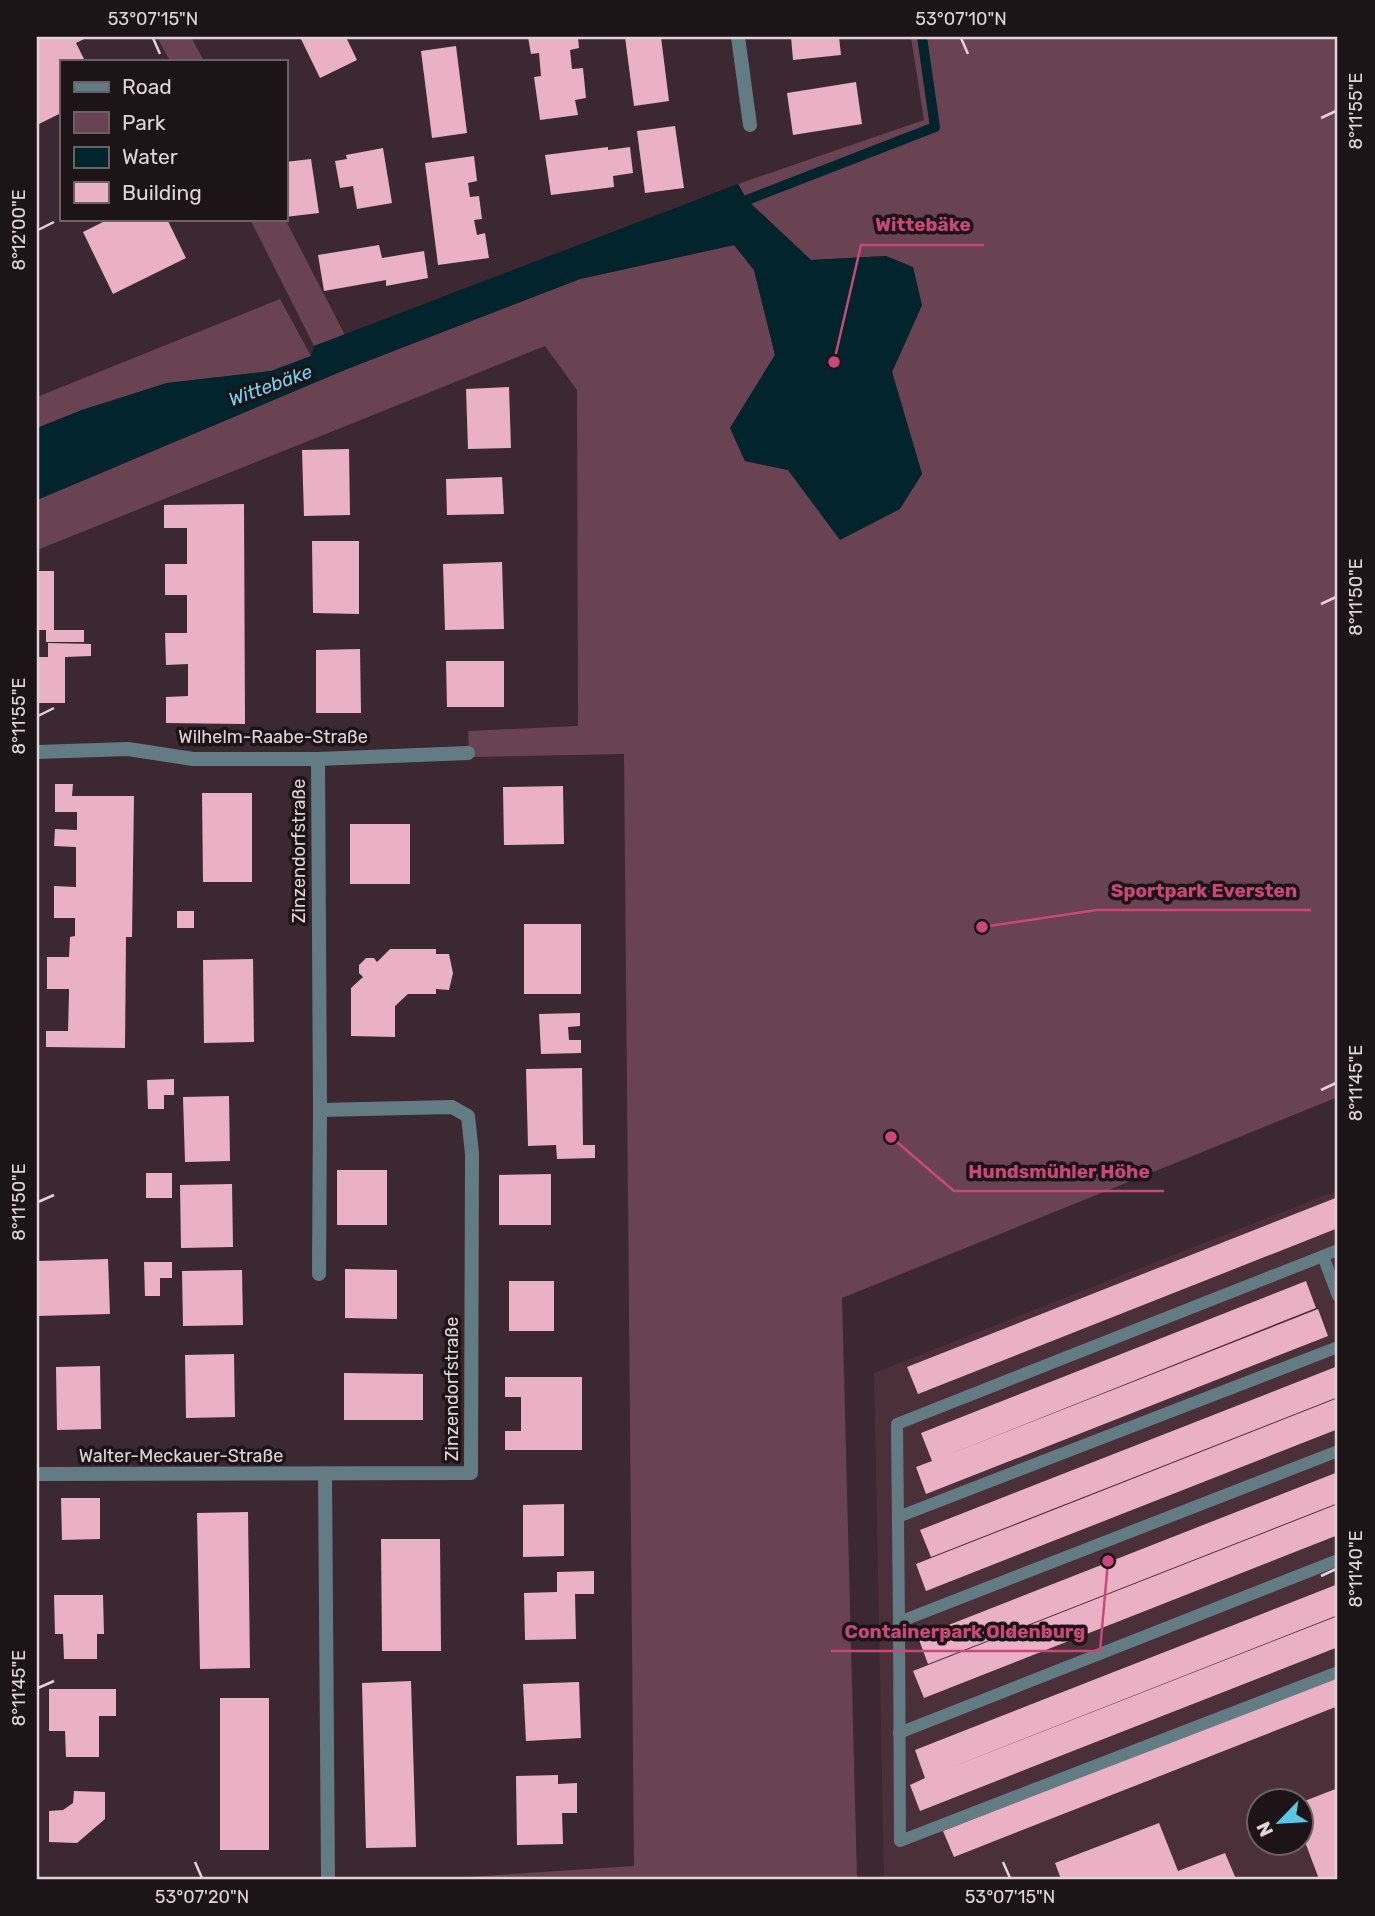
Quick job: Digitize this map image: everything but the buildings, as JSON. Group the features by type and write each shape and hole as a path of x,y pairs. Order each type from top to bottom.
{"street":[{"path":"738,37 750,125"},
{"name":"Wilhelm-Raabe-Straße","path":"37,752 128,749 193,759 318,760 468,753"},
{"name":"Zinzendorfstraße","path":"318,760 319,1274"},
{"name":"Zinzendorfstraße","path":"320,1110 452,1107 468,1116 472,1154 471,1473 325,1475"},
{"name":"Walter-Meckauer-Straße","path":"37,1474 325,1475"},
{"path":"325,1475 328,1879"}],"lane":[{"path":"1338,1250 897,1424 900,1841 1338,1672"},
{"path":"1323,1256 1338,1296"},
{"path":"898,1517 1338,1347"},
{"path":"899,1622 1338,1451"},
{"path":"899,1734 1338,1560"}],"shaded area":[{"path":"1338,1190 1338,1879 884,1879 874,1373"}],"green space":[{"path":"157,37 191,37 203,60 169,60"},
{"path":"911,37 1338,37 1338,1097 842,1298 857,1879 436,1879 634,1866 624,754 469,757 468,731 578,726 577,390 545,346 37,550 37,500 347,369 580,279 734,245 754,270 775,355 730,428 745,461 788,470 840,539 922,474 892,372 922,305 886,256 811,260 747,200 738,184 924,120"},
{"path":"251,220 286,220 345,335 314,346"},
{"path":"280,299 311,356 271,371 167,383 82,410 37,428 37,397"}],"water":[{"name":"Wittebäke","path":"738,184 747,200 811,260 886,256 913,267 922,305 892,372 922,474 900,509 840,540 788,470 745,461 730,428 775,355 754,270 734,245 580,279 347,369 37,500 37,428 82,410 167,383 271,371 311,356 314,346"}],"waterway":[{"path":"747,200 935,127 922,37"}],"place":[{"name":"Wittebäke","path":"834,362"},
{"name":"Sportpark Eversten","path":"982,927"},
{"name":"Hundsmühler Höhe","path":"891,1137"},
{"name":"Containerpark Oldenburg","path":"1108,1561"}]}
